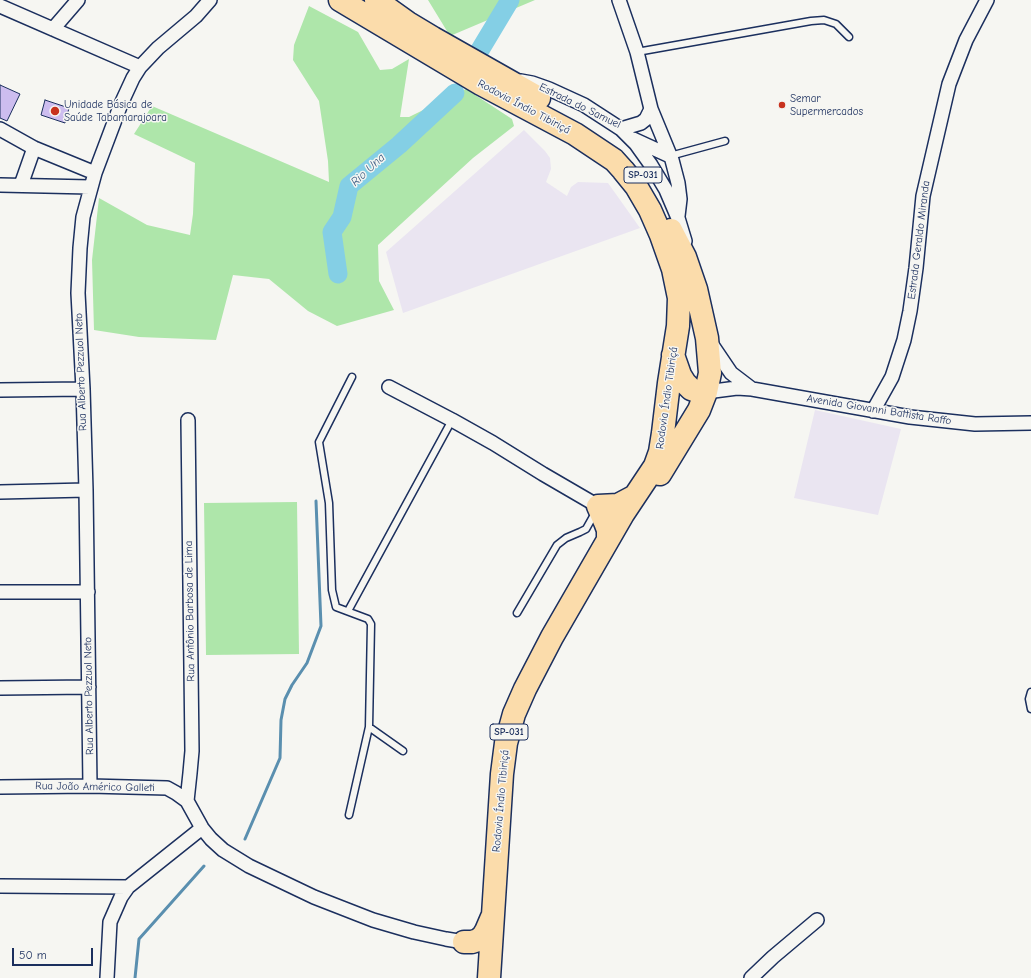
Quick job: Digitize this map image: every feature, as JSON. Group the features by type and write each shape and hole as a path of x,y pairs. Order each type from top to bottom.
{"highway":[{"name":"Rodovia Índio Tibiriçá","path":"340,0 481,84 576,134 605,154 623,170 636,186 650,210 673,269 679,298 678,326 660,452 655,466 608,539 552,637 514,714 506,743 502,774 489,978"},
{"name":"Rodovia Índio Tibiriçá","path":"376,0 414,27 573,116 601,134 629,157 642,174 687,261 696,289 707,338 710,373 700,410 630,524 550,663 527,707 518,735 513,762 508,837 503,978"},
{"path":"673,355 680,375 685,383 691,389 699,392 706,392"},
{"path":"608,539 608,530 598,506 618,505 635,496"},
{"path":"464,942 478,940 486,931 491,918 495,894"},
{"path":"464,942 476,950 481,957 484,964 486,978"}],"street":[{"path":"53,29 78,0"},
{"name":"Rua Alberto Pezzuol Neto","path":"90,786 86,490 78,293 79,256 83,217 95,173 121,104 133,78 140,67 158,48 196,16 210,0"},
{"path":"619,0 636,52 651,108 670,156 678,183 680,199 678,218"},
{"name":"Estrada Geraldo Miranda","path":"873,411 892,376 904,340 916,268 923,196 949,84 966,40 987,0"},
{"path":"0,6 140,67"},
{"name":"Estrada do Samuel","path":"507,80 532,83 549,89 584,105 624,133 646,119 651,108"},
{"path":"0,129 34,148 95,173"},
{"path":"624,133 670,156"},
{"path":"624,133 651,165 666,190 678,218 685,240 687,261"},
{"path":"21,185 34,148"},
{"path":"0,185 90,187"},
{"name":"Avenida Giovanni Battista Raffo","path":"707,338 731,373 752,389"},
{"path":"389,387 452,420 598,506"},
{"name":"Avenida Giovanni Battista Raffo","path":"706,392 737,388 752,389 910,417 963,423 1031,423"},
{"path":"0,390 83,389"},
{"name":"Rua Antônio Barbosa de Lima","path":"187,801 192,751 188,420"},
{"path":"0,492 86,490"},
{"path":"0,592 88,592"},
{"path":"0,688 89,687"},
{"name":"Rua João Américo Galleti","path":"0,786 167,788 187,801"},
{"path":"187,801 202,828 211,839 224,850 248,866 314,897 374,920 414,932 464,942"},
{"path":"108,978 110,922 121,897 128,888 202,828"},
{"path":"0,886 128,888"},
{"path":"751,978 817,920"}],"lane":[{"path":"636,52 824,20 836,24 850,37"},
{"path":"670,156 725,141"},
{"path":"349,815 369,727 371,624 368,618 336,607 332,590 329,503 319,442 352,377"},
{"path":"348,611 452,420"},
{"path":"517,613 557,545 566,538 586,528 598,506"},
{"path":"1031,692 1029,699 1031,709"},
{"path":"369,727 403,751"}],"shaded area":[{"path":"524,130 550,158 551,169 546,182 567,196 571,187 578,182 608,183 640,228 403,313 386,252"},
{"path":"815,410 901,429 878,515 794,498"}],"green space":[{"path":"428,0 535,0 450,36"},
{"path":"309,6 358,32 380,70 392,69 409,59 400,117 409,117 466,89 512,119 514,126 473,158 378,245 379,281 394,310 337,326 308,311 269,279 233,275 216,340 139,337 94,330 92,260 99,198 147,225 190,235 193,214 195,163 134,134 152,106 329,182 328,161 319,101 293,60 294,45"},
{"path":"297,502 299,654 206,655 204,503"}],"building":[{"path":"0,85 20,94 7,121 0,118"},
{"name":"Unidade Básica de Saúde Tabamarajoara","path":"45,100 69,108 65,123 41,115"}],"waterway":[{"name":"Rio Una","path":"480,50 510,0"},
{"name":"Rio Una","path":"338,274 332,232 342,217 349,186 399,145 455,93"},
{"path":"245,839 280,758 281,720 285,699 292,685 307,663 321,626 316,501"},
{"path":"135,978 139,939 204,866"}],"place":[{"name":"Semar Supermercados","path":"782,105"},
{"name":"Unidade Básica de Saúde Tabamarajoara","path":"55,111"}]}
